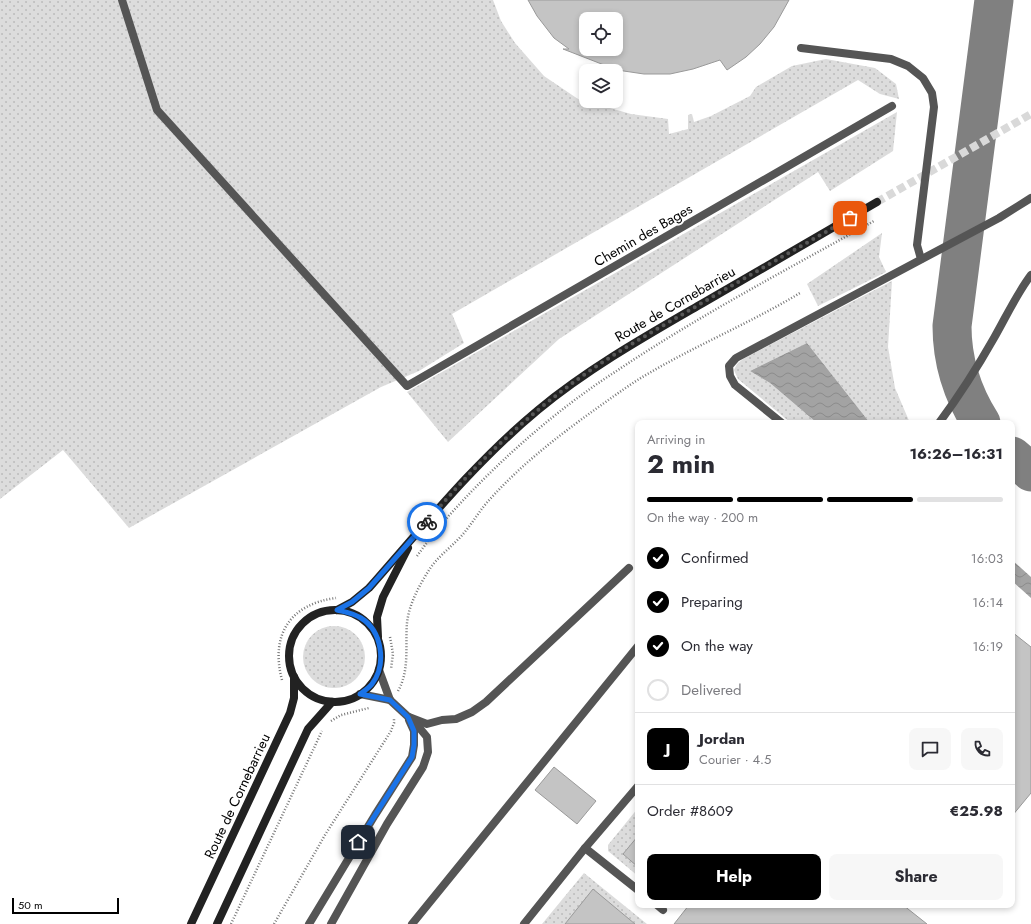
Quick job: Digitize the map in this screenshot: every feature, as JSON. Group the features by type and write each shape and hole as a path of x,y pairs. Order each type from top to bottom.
{"main road":[{"name":"Route de Cornebarrieu","path":"337,610 352,602 369,588 453,490 494,450 537,411 574,382 620,351 876,202"},
{"name":"Route de Cornebarrieu","path":"378,640 377,617 383,597 417,533"},
{"path":"337,610 350,612 362,618 371,627 378,640 381,655 379,670 372,684 360,694 346,700 332,702 309,694 300,686 294,676 289,661 290,645 297,631 307,619 322,612 337,610"},
{"name":"Route de Cornebarrieu","path":"191,924 290,713 294,698 294,676"},
{"path":"217,924 308,729 332,702"}],"street":[{"name":"Chemin des Bages","path":"122,0 157,110 407,386 892,106"},
{"path":"801,48 891,59 908,66 923,78 932,93 934,107 917,245 921,259"},
{"path":"778,420 735,385 730,376 729,366 736,358 999,218 1031,198"},
{"path":"941,420 979,364 1019,291 1031,275"},
{"path":"408,717 427,724 442,720 456,719 472,712 486,702 629,568"},
{"path":"412,924 635,650"},
{"path":"331,924 387,824 423,767 428,752 427,737 390,700 379,670"},
{"path":"360,694 390,700"},
{"path":"309,924 412,757 414,731 408,717"},
{"path":"524,924 585,848 635,790"},
{"path":"585,848 635,888"}],"path":[{"path":"417,557 444,521 484,478 519,445 563,409 617,370 685,328 874,221"},
{"path":"390,700 402,684 405,669 409,608 416,593 430,569 441,555 464,533 484,505 505,483 567,430 650,373 771,310 800,293"},
{"path":"388,631 393,654 391,672"},
{"path":"393,686 398,691"},
{"path":"327,724 341,715 367,708 374,709"},
{"path":"274,924 325,835 391,731 394,723 394,716"},
{"path":"231,924 323,731"}],"shaded area":[{"path":"0,0 493,0 501,21 515,43 544,76 579,99 579,108 610,108 631,114 668,119 669,134 688,129 688,115 692,114 694,122 711,116 750,96 756,87 792,66 826,59 875,68 896,84 899,99 880,94 858,80 452,314 464,343 419,371 381,387 129,528 63,450 0,499"},
{"path":"897,112 893,151 830,191 818,172 559,339 448,442 407,392"},
{"path":"882,233 879,257 886,272 818,306 807,284"},
{"path":"892,281 888,347 895,388 909,420 868,420 807,343 750,371 770,383 813,420 787,420 738,379 734,370 737,364 743,359"},
{"path":"334,626 346,628 356,635 363,645 365,657 363,669 356,679 346,686 334,688 322,686 312,679 305,669 303,657 305,645 312,635 322,628"},
{"path":"635,812 635,840 623,854 635,864 635,874 608,851 608,845"},
{"path":"584,873 647,924 635,924 593,890 565,924 542,924"}],"water":[{"path":"807,343 868,420 813,420 770,383 750,371"},
{"path":"1015,563 1031,577 1031,598 1015,584"}],"building":[{"path":"528,0 789,0 774,27 760,44 746,57 727,70 720,60 693,69 670,74 644,74 623,71 623,64 602,64 581,56 623,56 623,12 579,12 579,55 563,49 569,49 554,38 537,16"},
{"path":"1015,634 1031,647 1031,793 1015,812"},
{"path":"554,767 596,801 577,824 535,790"},
{"path":"635,840 635,864 623,854"},
{"path":"593,889 635,924 565,924"},
{"path":"687,908 907,908 927,924 674,924"}],"taxiway":[{"path":"979,420 968,400 959,376 952,339 952,326 994,0"},
{"path":"1015,459 1031,472"}],"tunnel":[{"path":"877,202 1031,114"}],"way so far":[{"path":"427,522 453,490 494,450 537,411 574,382 620,351 850,218"}],"route":[{"path":"358,842 412,757 414,731 408,717 390,700 360,694 372,684 379,670 381,655 378,640 371,627 362,618 350,612 337,610 352,602 369,588 427,522"}]}
